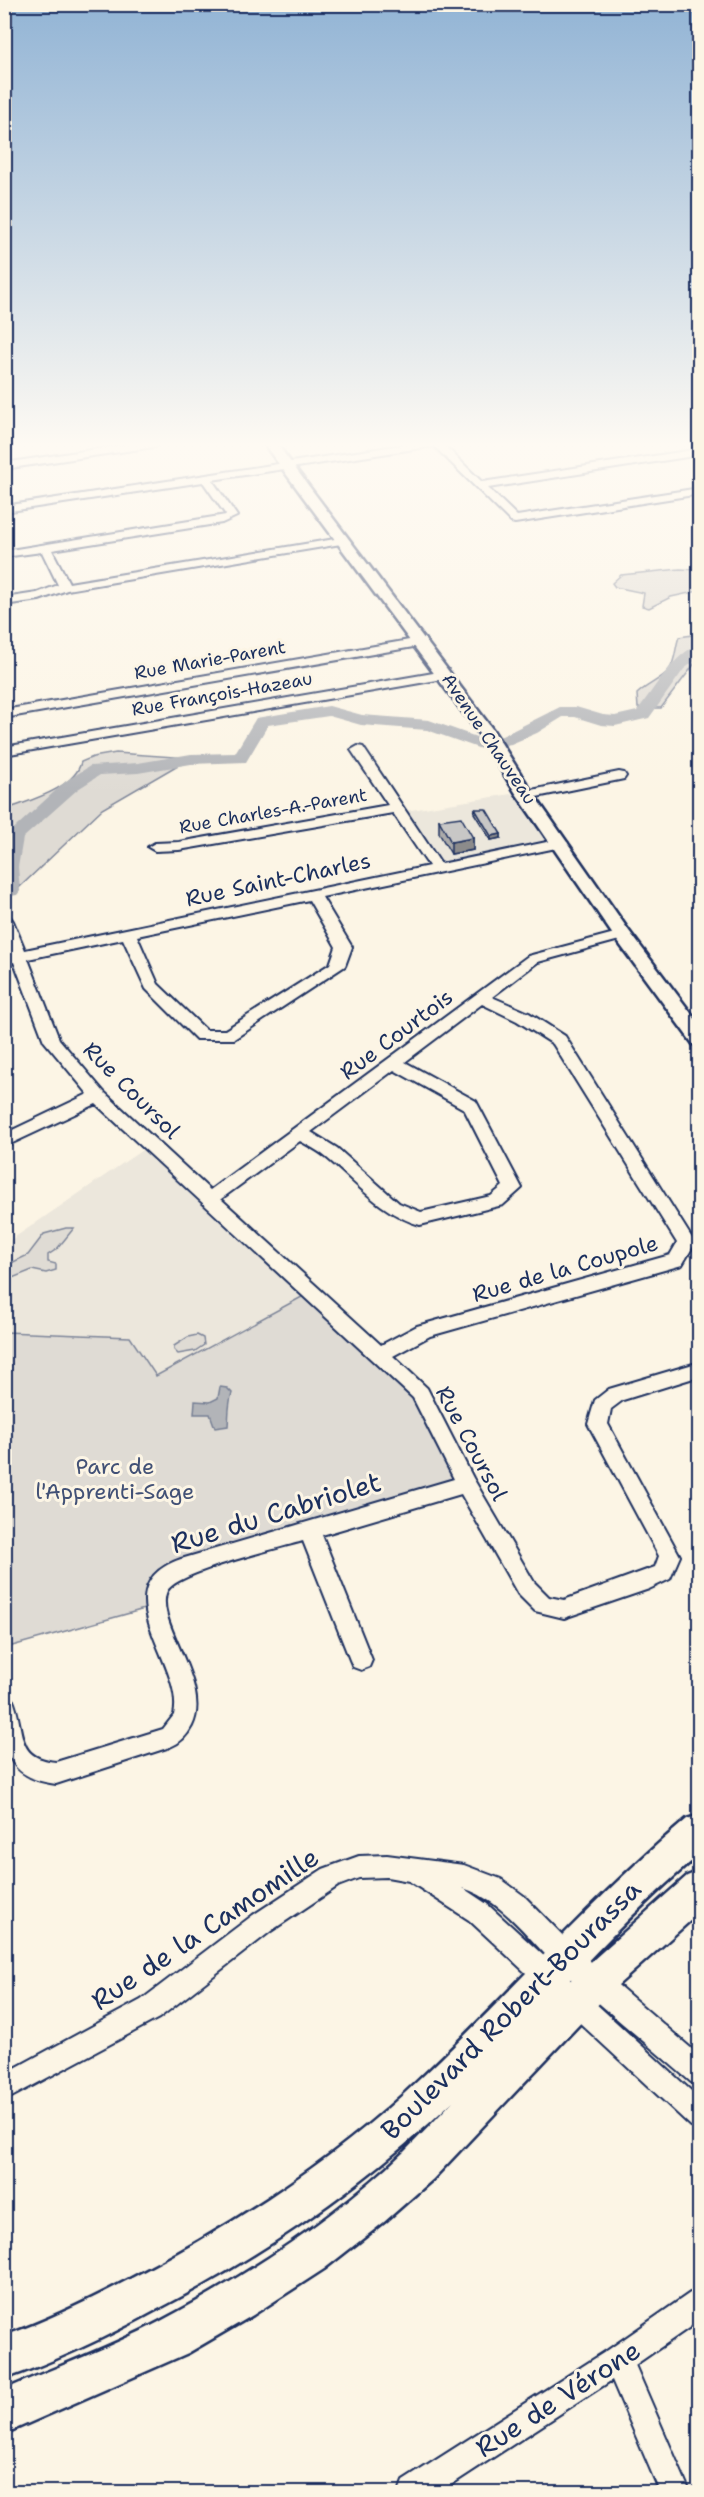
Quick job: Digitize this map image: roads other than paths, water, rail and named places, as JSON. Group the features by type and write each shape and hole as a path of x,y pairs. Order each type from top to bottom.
{"highway":[{"name":"Boulevard Robert-Bourassa","path":"4,2412 173,2337 238,2300 309,2254 370,2208 419,2165 571,1979 636,1885 699,1831"},
{"name":"Boulevard Robert-Bourassa","path":"4,2358 88,2323 167,2283 244,2239 377,2144 453,2075 571,1979 699,1887"}],"main road":[{"name":"Avenue Chauveau","path":"356,561 421,642 487,733 622,935 699,1040"}],"street":[{"path":"51,561 65,587"},
{"path":"4,602 39,596 65,587 224,561"},
{"name":"Rue Marie-Parent","path":"4,714 421,642"},
{"name":"Rue François-Hazeau","path":"4,751 445,675"},
{"name":"Rue Charles-A.-Parent","path":"358,750 436,868"},
{"path":"527,795 619,776"},
{"name":"Rue Charles-A.-Parent","path":"155,847 179,846 396,808"},
{"name":"Rue Saint-Charles","path":"12,958 561,843"},
{"path":"129,935 151,987 202,1035 228,1035 337,966 344,947 313,894"},
{"name":"Rue Coursol","path":"6,921 12,958 52,1041 99,1096 420,1393 466,1484 525,1588 543,1605 564,1609 641,1583 663,1573 670,1556 598,1424 602,1405 616,1394 699,1369"},
{"name":"Rue Courtois","path":"211,1198 301,1134 533,959 622,935"},
{"name":"Rue de la Coupole","path":"379,1354 424,1331 676,1260 686,1244 559,1040 524,1017 481,998"},
{"path":"301,1134 331,1152 393,1208 420,1219 497,1201 513,1188 470,1105 394,1063"},
{"path":"4,1141 99,1096"},
{"name":"Rue du Cabriolet","path":"4,1705 16,1753 25,1765 38,1773 56,1773 170,1737 181,1726 187,1710 182,1687 155,1606 156,1591 165,1578 181,1568 310,1532 466,1484"},
{"path":"310,1532 361,1660"},
{"name":"Rue de la Camomille","path":"4,2088 150,2009 262,1923 331,1877 359,1867 387,1866 415,1870 571,1979"},
{"path":"571,1979 699,2073"},
{"path":"571,1979 699,2117"},
{"name":"Rue de Vérone","path":"414,2493 618,2360 699,2303"},
{"path":"618,2360 675,2493"}],"waterway":[{"path":"4,892 11,891 9,867 15,836 72,785 96,770 138,768 191,759 240,758 262,721 329,711 361,720 429,725 481,744 505,741 531,730 560,712 576,712 601,720 615,721 643,715 679,666 700,649"}],"park label":[{"name":"Parc de l'Apprenti-Sage","path":"115,1478"}]}
